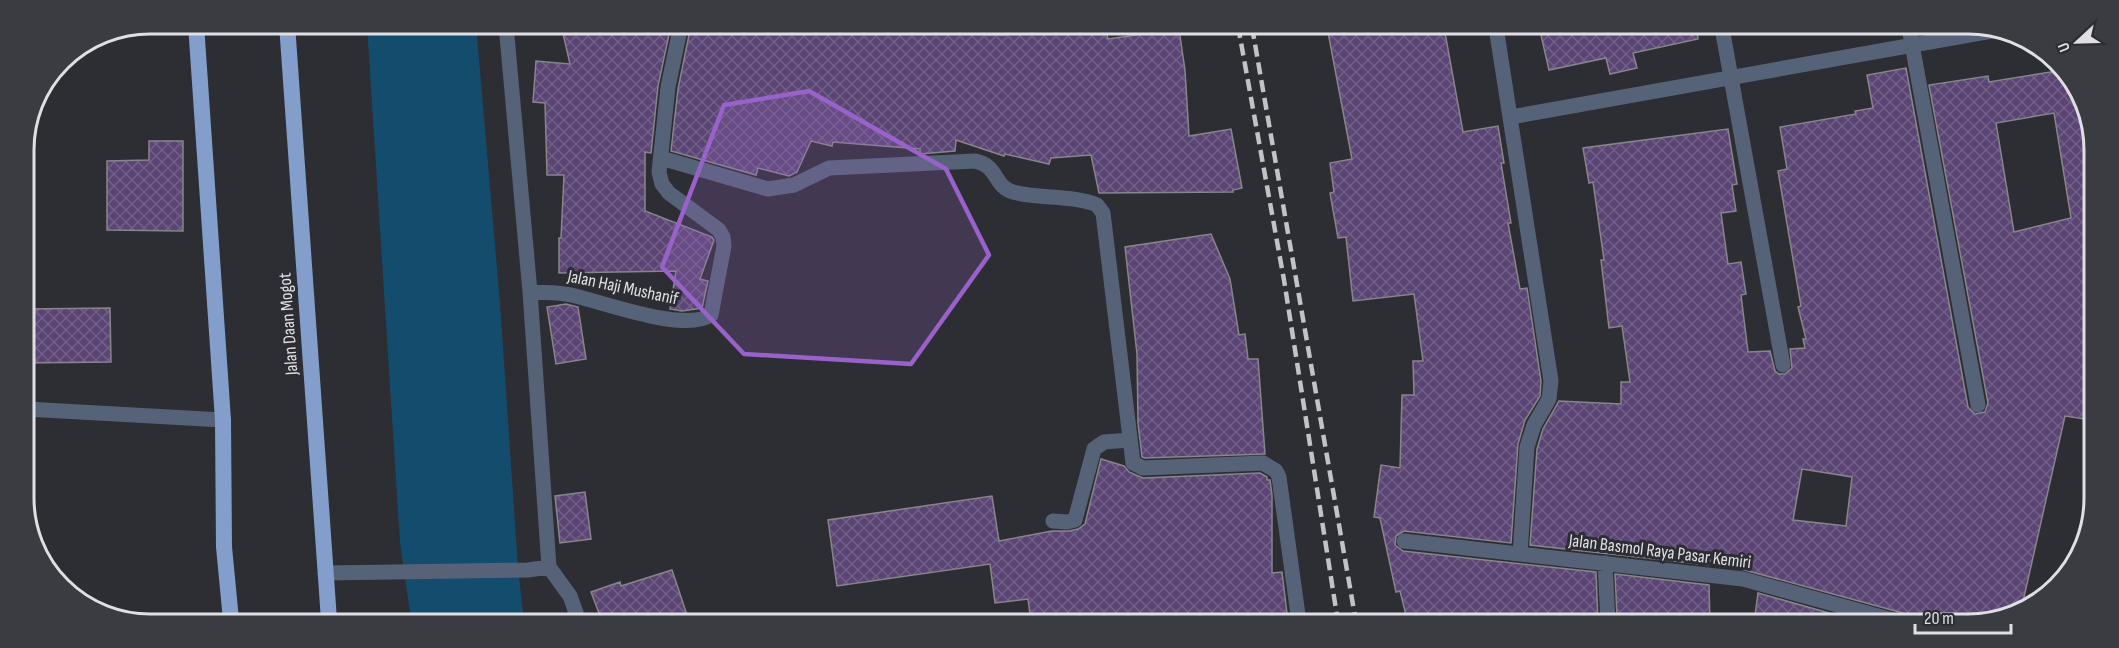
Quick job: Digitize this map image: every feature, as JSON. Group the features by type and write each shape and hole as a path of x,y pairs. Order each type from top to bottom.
{"highway":[{"path":"197,34 223,420 224,547 230,614"},
{"name":"Jalan Daan Mogot","path":"288,34 328,614"}],"street":[{"path":"507,34 530,292 549,567 570,596 576,614"},
{"name":"Jalan Haji Mushanif","path":"530,292 569,294 664,319 704,319 711,315 723,237 719,230 669,194 662,184 659,172 668,87 679,34"},
{"path":"1497,34 1551,381 1549,399 1534,425 1527,447 1520,554"},
{"path":"1723,34 1783,365"},
{"path":"1910,34 1978,405"},
{"path":"1511,117 1973,34"},
{"path":"661,158 768,189 794,185 829,168 975,161 988,166 999,183 1012,192 1097,206 1103,213 1133,463 1143,468 1263,464 1276,471 1298,613"},
{"path":"34,410 223,420"},
{"path":"1053,521 1076,520 1094,449 1104,442 1129,440"},
{"name":"Jalan Basmol Raya Pasar Kemiri","path":"1404,541 1743,579 1867,613"},
{"path":"1605,563 1608,613"},
{"path":"325,573 528,570 549,567"}],"highlighted area":[{"path":"809,91 946,169 989,255 911,364 744,354 662,267 724,105"}],"water":[{"path":"368,34 477,34 523,614 410,614 400,542"}],"building":[{"path":"563,34 669,34 658,86 651,153 645,152 645,211 712,237 714,240 700,279 708,281 702,308 682,311 670,309 676,271 559,273 564,175 547,175 545,103 533,102 536,61 570,64"},
{"path":"689,34 1107,34 1108,39 1144,34 1180,34 1185,70 1189,136 1231,129 1242,188 1233,190 1233,192 1099,193 1091,155 1051,158 1049,164 1005,154 1004,156 956,140 955,151 920,154 920,149 833,142 832,146 811,141 797,172 789,176 758,168 756,175 671,151 678,89"},
{"path":"1328,34 1445,34 1463,132 1498,126 1504,163 1501,163 1511,223 1508,223 1520,289 1527,288 1541,381 1540,396 1525,420 1518,444 1511,543 1404,531 1396,536 1395,545 1403,551 1596,572 1598,613 1406,613 1400,591 1396,592 1380,518 1374,517 1381,465 1400,468 1402,395 1414,395 1413,361 1423,361 1414,294 1353,301 1346,237 1338,238 1330,193 1334,192 1330,163 1352,159"},
{"path":"1698,34 1698,39 1633,53 1637,68 1610,74 1606,58 1549,70 1541,35"},
{"path":"1906,68 1968,407 1975,414 1985,412 1988,403 1929,85 1988,76 1989,82 2054,72 2073,99 2078,113 2084,143 2084,419 2065,416 2023,600 1999,610 1984,613 1903,613 1708,560 1708,565 1530,545 1537,449 1543,429 1559,401 1621,404 1621,382 1630,382 1622,326 1609,328 1601,260 1604,260 1593,182 1589,183 1583,148 1728,129 1737,184 1732,185 1736,211 1721,213 1728,264 1741,262 1746,294 1741,295 1748,352 1770,351 1775,371 1785,374 1792,368 1790,349 1805,348 1803,339 1806,339 1798,307 1801,306 1778,171 1787,169 1780,127 1856,114 1855,111 1873,108 1867,75","holes":["2054,113 2071,218 2014,232 1996,123","1802,469 1852,477 1846,526 1793,520"]},
{"path":"149,141 183,141 183,231 107,230 107,161 149,160"},
{"path":"1211,234 1230,279 1239,335 1245,334 1248,359 1258,359 1265,454 1145,458 1142,457 1138,423 1137,354 1125,247"},
{"path":"566,304 578,307 586,359 556,364 547,307"},
{"path":"110,308 111,362 34,363 35,309"},
{"path":"1101,459 1124,466 1129,472 1143,478 1260,473 1270,480 1272,573 1282,572 1287,613 1030,614 1028,599 995,603 990,564 837,586 828,520 992,496 999,541 1052,531 1069,531 1085,524"},
{"path":"585,492 591,539 560,543 555,496"},
{"path":"672,570 687,614 599,614 591,592 620,582 621,586"},
{"path":"1615,574 1709,585 1710,613 1617,613"},
{"path":"1758,593 1829,613 1755,613"}],"railway":[{"path":"1239,34 1284,280 1337,613"},
{"path":"1253,34 1354,613"}]}
